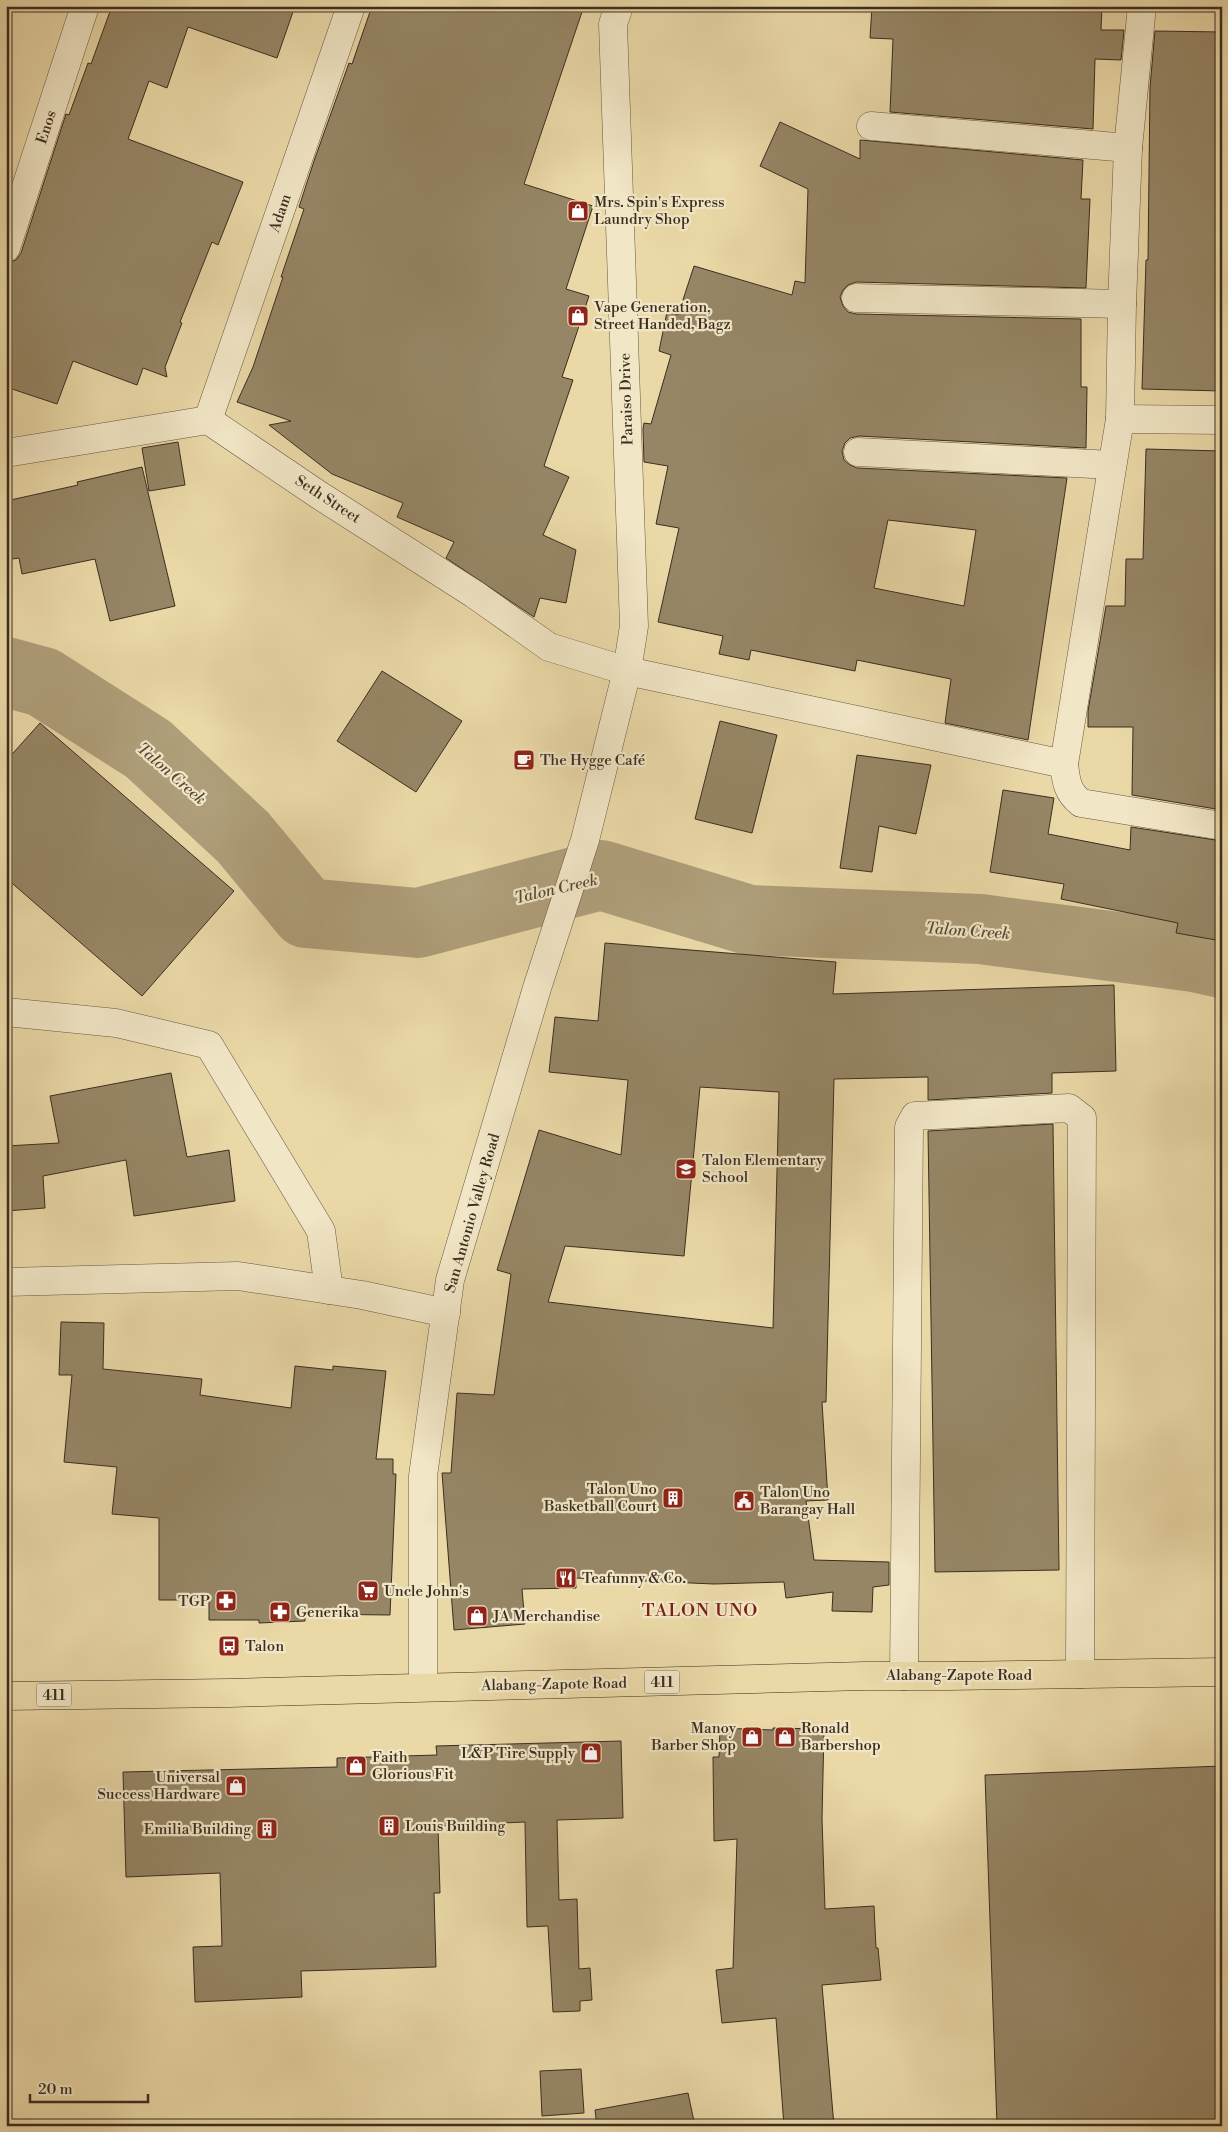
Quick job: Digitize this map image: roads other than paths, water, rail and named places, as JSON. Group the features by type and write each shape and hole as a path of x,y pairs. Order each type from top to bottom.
{"highway":[{"name":"Alabang-Zapote Road","path":"6,1696 865,1676 1222,1672"}],"street":[{"name":"Enos","path":"6,248 86,6"},
{"name":"Adam","path":"208,420 351,6"},
{"name":"Paraiso Drive","path":"585,840 627,671 634,626 613,24 619,6"},
{"path":"1142,6 1128,148 1120,419 1064,764 1067,786 1072,796 1081,803 1222,826"},
{"path":"871,126 1128,148"},
{"path":"856,298 1122,304"},
{"path":"1120,419 1222,420"},
{"path":"6,453 208,420"},
{"name":"Seth Street","path":"208,420 319,495 474,594 549,648 627,671 1064,764"},
{"path":"858,452 1112,465"},
{"name":"San Antonio Valley Road","path":"423,1687 423,1476 450,1280 538,988 585,840"},
{"path":"6,1012 116,1023 209,1044 321,1231 329,1290"},
{"path":"904,1676 909,1127 915,1116 1069,1108 1082,1118 1080,1674"},
{"path":"6,1282 238,1276 329,1290 446,1313"}],"waterway":[{"name":"Talon Creek","path":"6,672 43,682 148,749 243,837 306,913 418,923 601,875 749,920 980,929 1195,957 1222,963"}],"place":[{"name":"Mrs. Spin's Express Laundry Shop","path":"578,211"},
{"name":"Vape Generation, Street Handed, Bagz","path":"578,316"},
{"name":"The Hygge Café","path":"524,760"},
{"name":"Talon Elementary School","path":"686,1169"},
{"name":"Talon Uno Basketball Court","path":"673,1498"},
{"name":"Talon Uno Barangay Hall","path":"744,1501"},
{"name":"Teafunny & Co.","path":"566,1578"},
{"name":"Uncle John's","path":"368,1591"},
{"name":"TGP","path":"226,1601"},
{"name":"Generika","path":"280,1612"},
{"name":"JA Merchandise","path":"477,1616"},
{"name":"Talon","path":"229,1646"},
{"name":"Manoy Barber Shop","path":"752,1737"},
{"name":"Ronald Barbershop","path":"785,1737"},
{"name":"L&P Tire Supply","path":"591,1753"},
{"name":"Faith Glorious Fit","path":"356,1766"},
{"name":"Universal Success Hardware","path":"236,1786"},
{"name":"Louis Building","path":"389,1826"},
{"name":"Emilia Building","path":"267,1829"}],"district":[{"name":"TALON UNO","path":"700,1610"}]}
